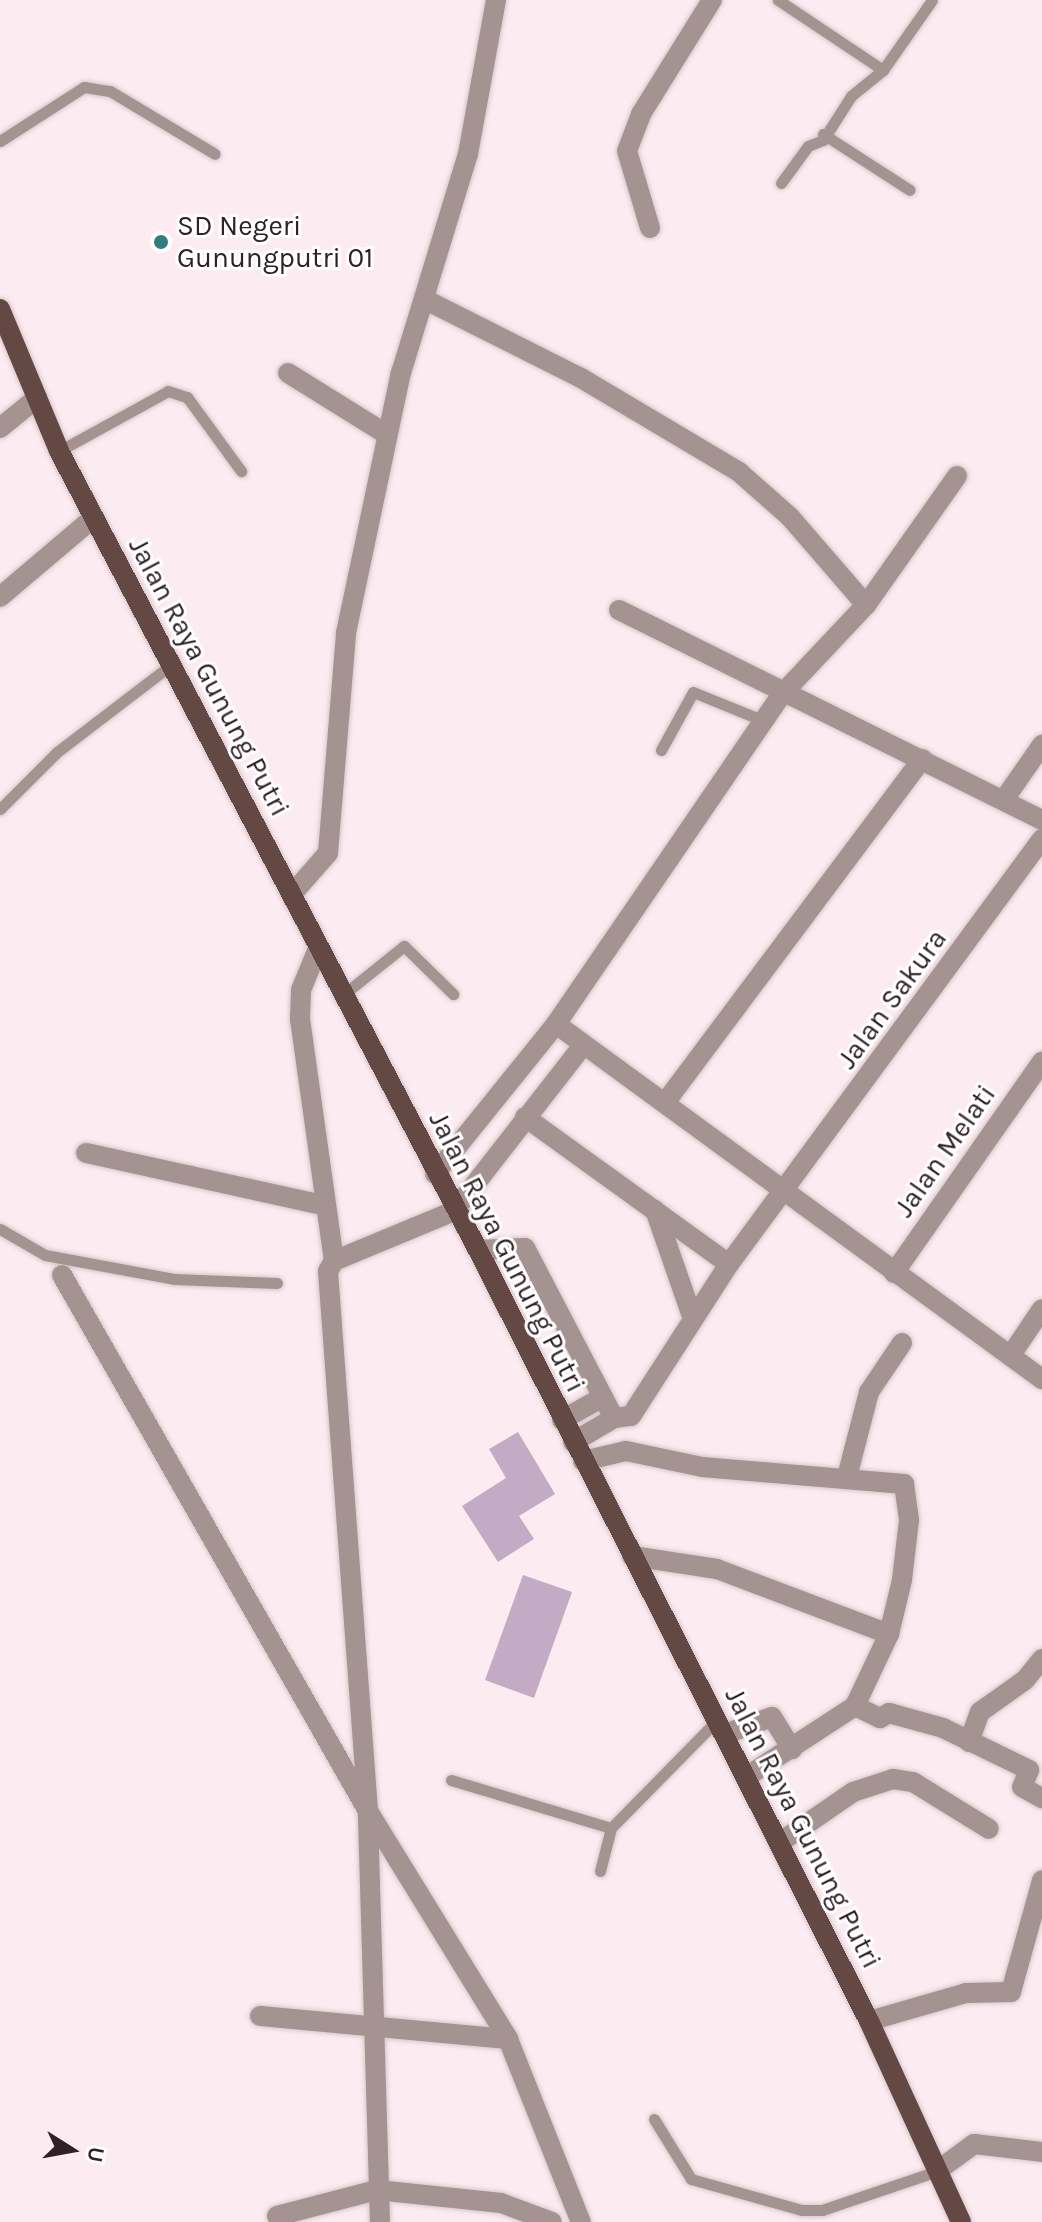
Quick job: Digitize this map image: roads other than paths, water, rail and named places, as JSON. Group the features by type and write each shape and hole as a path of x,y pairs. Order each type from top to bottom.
{"main road":[{"name":"Jalan Raya Gunung Putri","path":"0,309 59,451 168,667 293,893 317,951 344,994 454,1211 478,1250 573,1442 721,1727 869,2021 961,2222"}],"street":[{"path":"293,893 328,853 343,649 386,434 468,154 496,0"},
{"path":"650,228 627,151 641,114 712,0"},
{"path":"424,299 581,378 739,472 790,517 866,605"},
{"path":"288,373 386,434"},
{"path":"0,428 37,398"},
{"path":"435,1174 556,1024 762,720 782,694 866,605 957,476"},
{"path":"0,597 93,518"},
{"path":"619,610 782,694 1005,798 1042,820"},
{"path":"1005,798 1042,745"},
{"path":"667,1100 922,759"},
{"name":"Jalan Sakura","path":"573,1442 614,1418 631,1416 642,1404 729,1264 786,1192 1042,839"},
{"path":"317,951 301,990 300,1019 322,1205 334,1261 326,1279 368,1811 369,2021 380,2222"},
{"path":"556,1024 581,1048 667,1100 894,1273 1042,1379"},
{"path":"334,1261 454,1211 581,1048"},
{"name":"Jalan Melati","path":"894,1273 1042,1062"},
{"path":"525,1117 729,1264"},
{"path":"86,1153 322,1205"},
{"path":"655,1210 693,1319"},
{"path":"478,1250 525,1248 614,1418"},
{"path":"62,1275 368,1811 508,2039 581,2222"},
{"path":"1011,1355 1042,1309"},
{"path":"847,1477 869,1392 902,1343"},
{"path":"562,1420 603,1397"},
{"path":"583,1461 610,1450 702,1467 847,1477 908,1490 889,1634 855,1706 746,1777"},
{"path":"632,1556 717,1569 889,1634"},
{"path":"969,1742 980,1712 1025,1680 1042,1659"},
{"path":"855,1706 969,1742 1029,1770 1022,1787 1042,1798"},
{"path":"721,1727 772,1717 792,1749"},
{"path":"779,1843 853,1792 893,1779 913,1782 989,1829"},
{"path":"869,2021 966,1993 1011,1992 1036,1930 1042,1880"},
{"path":"260,2016 369,2021 508,2039"},
{"path":"937,2171 974,2144 1042,2152"},
{"path":"277,2216 377,2190 501,2203 552,2222"}],"lane":[{"path":"778,0 883,70"},
{"path":"781,183 883,70 932,0"},
{"path":"0,141 84,87 110,91 215,154"},
{"path":"823,134 910,190"},
{"path":"59,451 168,391 187,397 241,471"},
{"path":"0,809 57,752 168,667"},
{"path":"661,750 693,692 762,720"},
{"path":"344,994 406,946 453,994"},
{"path":"0,1229 45,1255 174,1279 277,1283"},
{"path":"600,1871 611,1828 721,1727"},
{"path":"451,1780 611,1828"},
{"path":"654,2119 691,2179 802,2210 822,2210 937,2171"}],"place":[{"name":"SD Negeri Gunungputri 01","path":"161,242"}]}
